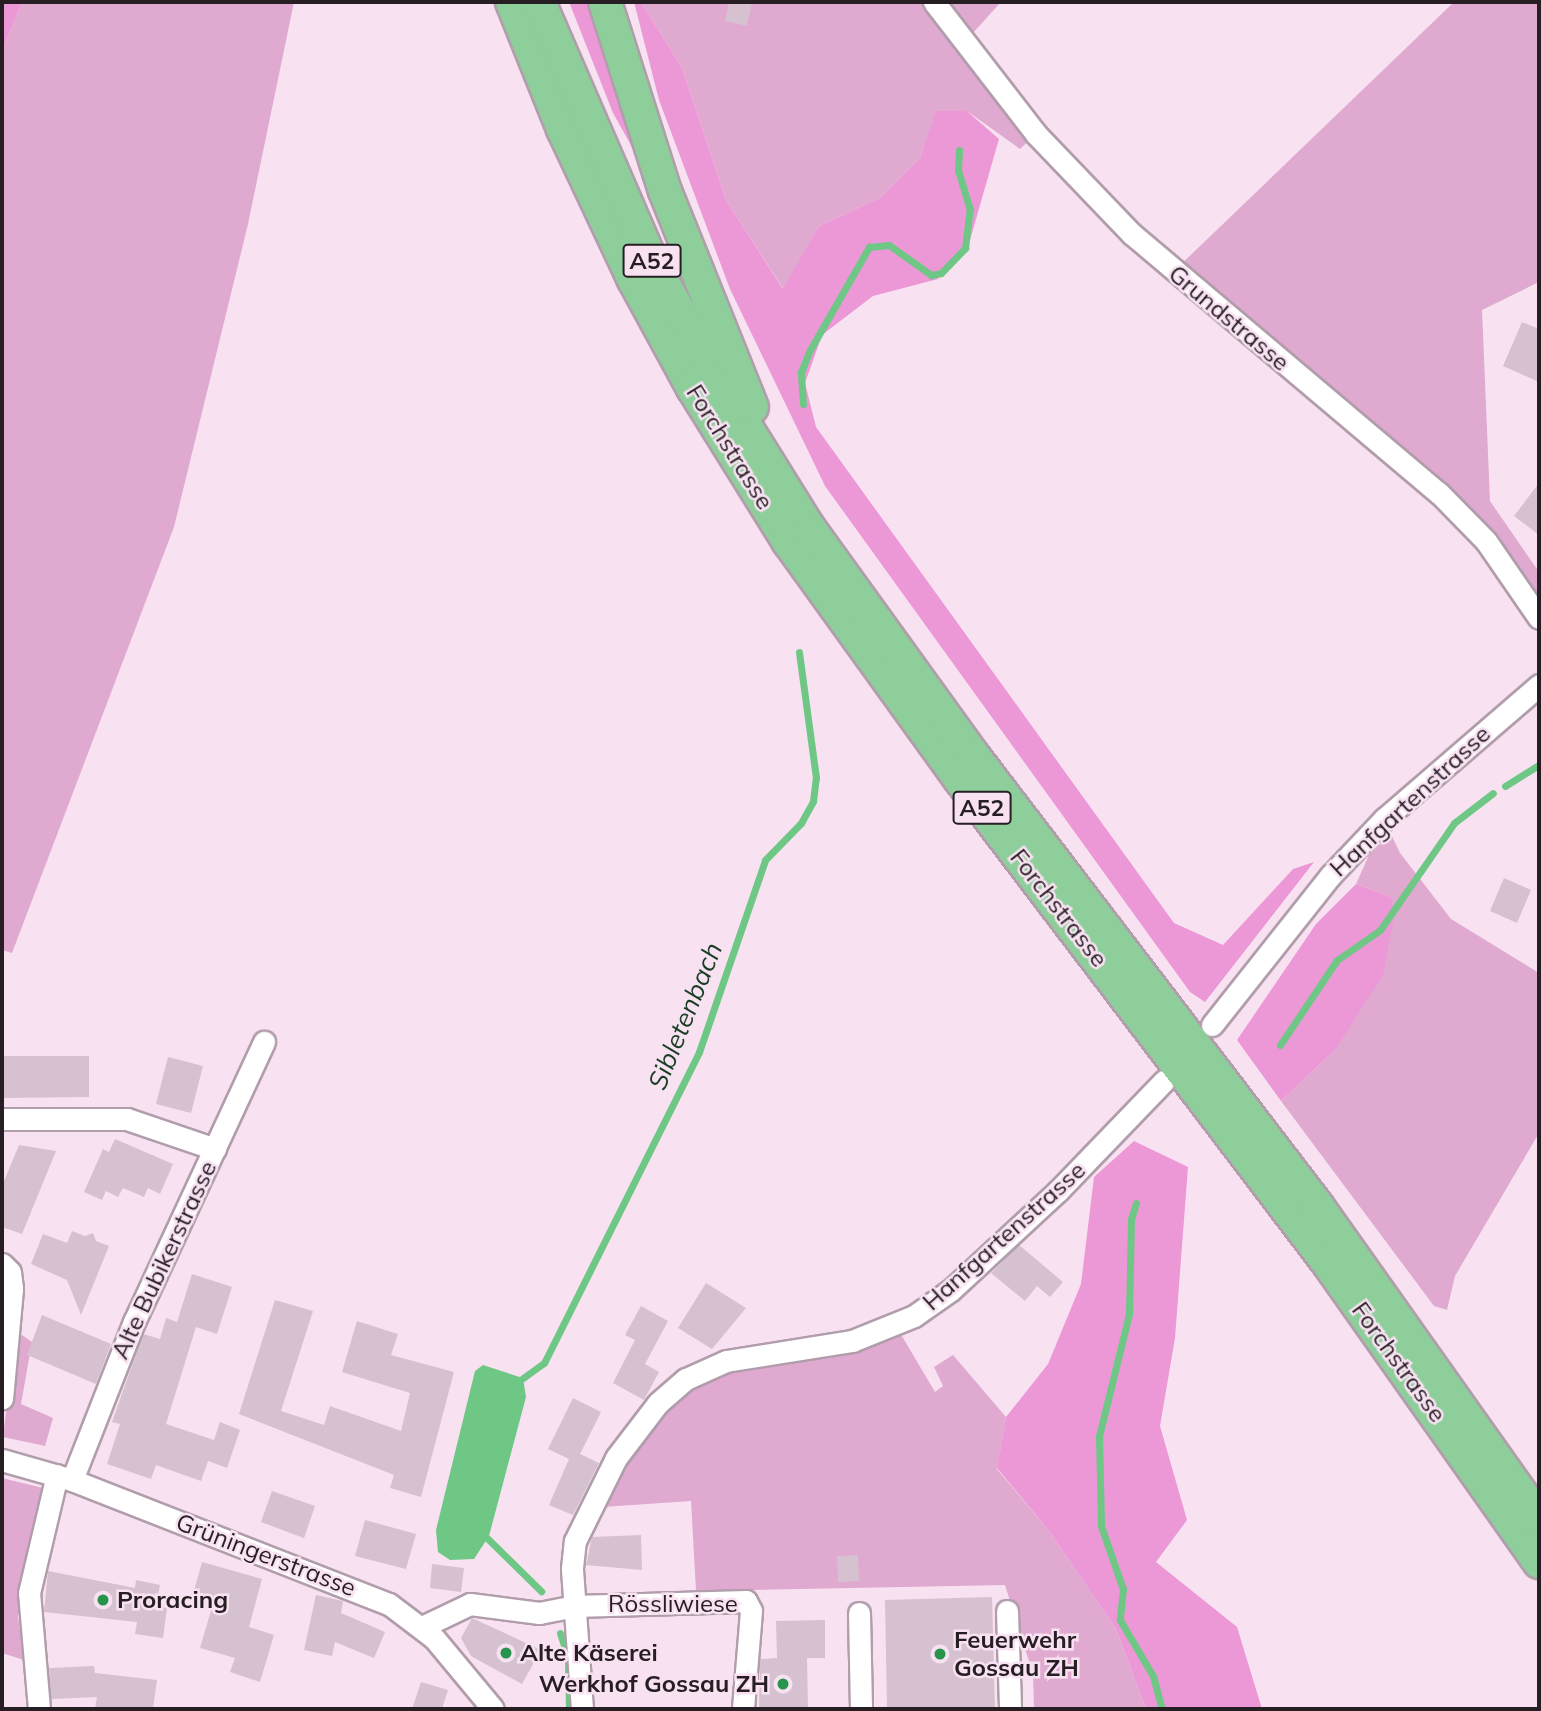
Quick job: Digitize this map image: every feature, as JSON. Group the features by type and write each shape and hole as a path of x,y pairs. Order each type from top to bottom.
{"highway":[{"name":"Forchstrasse","path":"512,2 563,129 633,278 693,388 789,542 952,768 1329,1264 1539,1562"},
{"name":"Forchstrasse","path":"539,2 650,259 794,505 905,664 1342,1240 1539,1519"},
{"path":"605,2 669,204 794,505"}],"street":[{"name":"Grundstrasse","path":"934,2 1036,134 1132,234 1439,493 1486,541 1539,618"},
{"name":"Hanfgartenstrasse","path":"1212,1025 1331,875 1384,819 1539,685"},
{"name":"Alte Bubikerstrasse","path":"39,1709 28,1601 64,1478 264,1042"},
{"name":"Hanfgartenstrasse","path":"582,1709 573,1555 583,1519 616,1458 666,1395 726,1361 852,1341 914,1316 951,1290 1059,1191 1164,1081"},
{"path":"2,1119 127,1119 215,1149"},
{"path":"2,1264 12,1289 2,1399"},
{"name":"Grüningerstrasse","path":"2,1460 64,1478 372,1596 422,1627 493,1709"},
{"name":"Rössliwiese","path":"574,1606 748,1602 743,1709"},
{"path":"422,1627 463,1605 539,1613 574,1606"},
{"path":"1007,1611 1010,1709"},
{"path":"859,1613 861,1709"}],"shaded area":[{"path":"2,2 22,2 2,52"},
{"path":"22,2 294,2 248,224 174,527 12,953 2,950 2,52"},
{"path":"569,2 592,2 646,172 613,113"},
{"path":"634,2 641,2 682,68 726,200 783,289 819,226 880,198 920,158 936,111 967,111 999,139 970,240 938,279 873,296 822,335 805,383 816,427 1174,923 1223,945 1293,869 1314,862 1205,1002 1190,992 825,486 730,289 659,100"},
{"path":"641,2 1001,2 964,43 1036,134 1020,149 967,111 937,111 920,158 880,198 819,226 784,290 726,200 682,68"},
{"path":"1454,2 1539,2 1539,282 1482,310 1490,501 1539,572 1539,618 1503,564 1173,272"},
{"path":"1389,830 1400,853 1451,919 1539,973 1539,1133 1455,1276 1447,1310 1434,1306 1281,1101 1335,1050 1391,897 1356,884 1374,844"},
{"path":"1356,884 1391,897 1394,916 1383,975 1335,1050 1281,1101 1237,1040 1316,924"},
{"path":"1134,1141 1188,1167 1175,1338 1160,1426 1187,1520 1156,1562 1237,1627 1262,1709 1146,1709 1116,1629 1049,1531 997,1468 1006,1417 1048,1364 1081,1284 1094,1177"},
{"path":"896,1326 935,1392 943,1386 934,1367 953,1355 1006,1417 997,1469 1049,1531 1116,1629 1146,1709 1034,1709 1033,1674 1005,1585 696,1591 691,1501 588,1508 686,1379"},
{"path":"16,1331 32,1342 21,1404 53,1418 45,1446 3,1437"},
{"path":"483,1365 523,1378 526,1397 489,1536 474,1559 450,1560 438,1552 436,1530 475,1371"},
{"path":"2,1478 43,1488 18,1616 24,1660 2,1653"}],"building":[{"path":"729,2 752,2 747,26 725,21"},
{"path":"1522,322 1539,329 1539,382 1503,366"},
{"path":"1539,483 1539,535 1514,516"},
{"path":"1504,878 1531,890 1517,923 1490,911"},
{"path":"2,1056 89,1056 89,1097 2,1098"},
{"path":"168,1057 203,1066 191,1113 156,1104"},
{"path":"115,1139 173,1164 160,1194 148,1188 144,1197 123,1188 118,1197 106,1191 102,1200 84,1192 103,1149 109,1152"},
{"path":"19,1145 56,1151 22,1234 2,1227 2,1186"},
{"path":"72,1231 85,1236 93,1233 96,1241 109,1246 81,1315 67,1280 31,1264 43,1234 67,1243"},
{"path":"1019,1245 1063,1282 1050,1297 1037,1286 1025,1301 991,1273"},
{"path":"192,1274 232,1287 217,1334 196,1327 166,1424 214,1440 220,1422 240,1430 227,1468 208,1461 201,1481 156,1465 151,1479 107,1464 120,1424 112,1422 143,1334 160,1339 166,1318 177,1322"},
{"path":"706,1283 746,1308 712,1349 678,1328"},
{"path":"275,1300 313,1311 281,1411 324,1425 330,1406 401,1431 410,1393 342,1372 357,1321 398,1334 391,1355 454,1372 421,1497 390,1488 394,1475 239,1414"},
{"path":"641,1306 668,1321 645,1364 659,1372 644,1400 613,1383 635,1340 625,1335"},
{"path":"42,1315 111,1344 96,1384 27,1355"},
{"path":"573,1398 601,1412 580,1454 599,1463 573,1515 549,1505 569,1459 548,1449"},
{"path":"272,1491 315,1506 304,1538 261,1522"},
{"path":"365,1520 416,1534 406,1569 355,1556"},
{"path":"641,1535 642,1570 586,1565 592,1537"},
{"path":"858,1555 859,1581 838,1582 837,1556"},
{"path":"202,1562 262,1579 249,1627 274,1635 260,1682 230,1672 235,1658 200,1648 215,1597 194,1591"},
{"path":"432,1564 464,1568 461,1592 430,1588"},
{"path":"48,1571 135,1588 136,1580 160,1585 156,1606 167,1608 163,1638 135,1634 137,1622 44,1612"},
{"path":"316,1595 343,1601 341,1613 385,1632 374,1658 335,1642 332,1656 304,1650"},
{"name":"Feuerwehr Gossau ZH","path":"992,1597 995,1709 887,1709 885,1600"},
{"name":"Alte Käserei","path":"472,1618 541,1650 522,1684 471,1656 461,1638"},
{"name":"Werkhof Gossau ZH","path":"825,1620 825,1658 807,1658 808,1709 759,1709 760,1659 777,1658 776,1621"},
{"path":"94,1666 95,1673 157,1680 153,1709 95,1709 97,1697 51,1699 49,1668"},
{"path":"421,1682 448,1690 442,1709 412,1709"}],"waterway":[{"name":"Sibletenbach","path":"803,404 801,372 810,350 869,247 889,245 931,275 941,273 965,248 970,210 958,170 959,150"},
{"name":"Sibletenbach","path":"523,1378 544,1363 699,1052 765,860 801,823 813,801 816,778 799,652"},
{"path":"1505,786 1539,765"},
{"path":"1280,1045 1337,960 1380,930 1454,823 1493,793"},
{"path":"1136,1203 1131,1219 1129,1314 1099,1436 1101,1526 1123,1589 1120,1620 1153,1676 1162,1709"},
{"path":"487,1538 541,1591"},
{"path":"560,1633 568,1657 569,1709"}],"place":[{"name":"Proracing","path":"103,1600"},
{"name":"Alte Käserei","path":"506,1653"},
{"name":"Feuerwehr Gossau ZH","path":"940,1654"},
{"name":"Werkhof Gossau ZH","path":"783,1684"}]}
